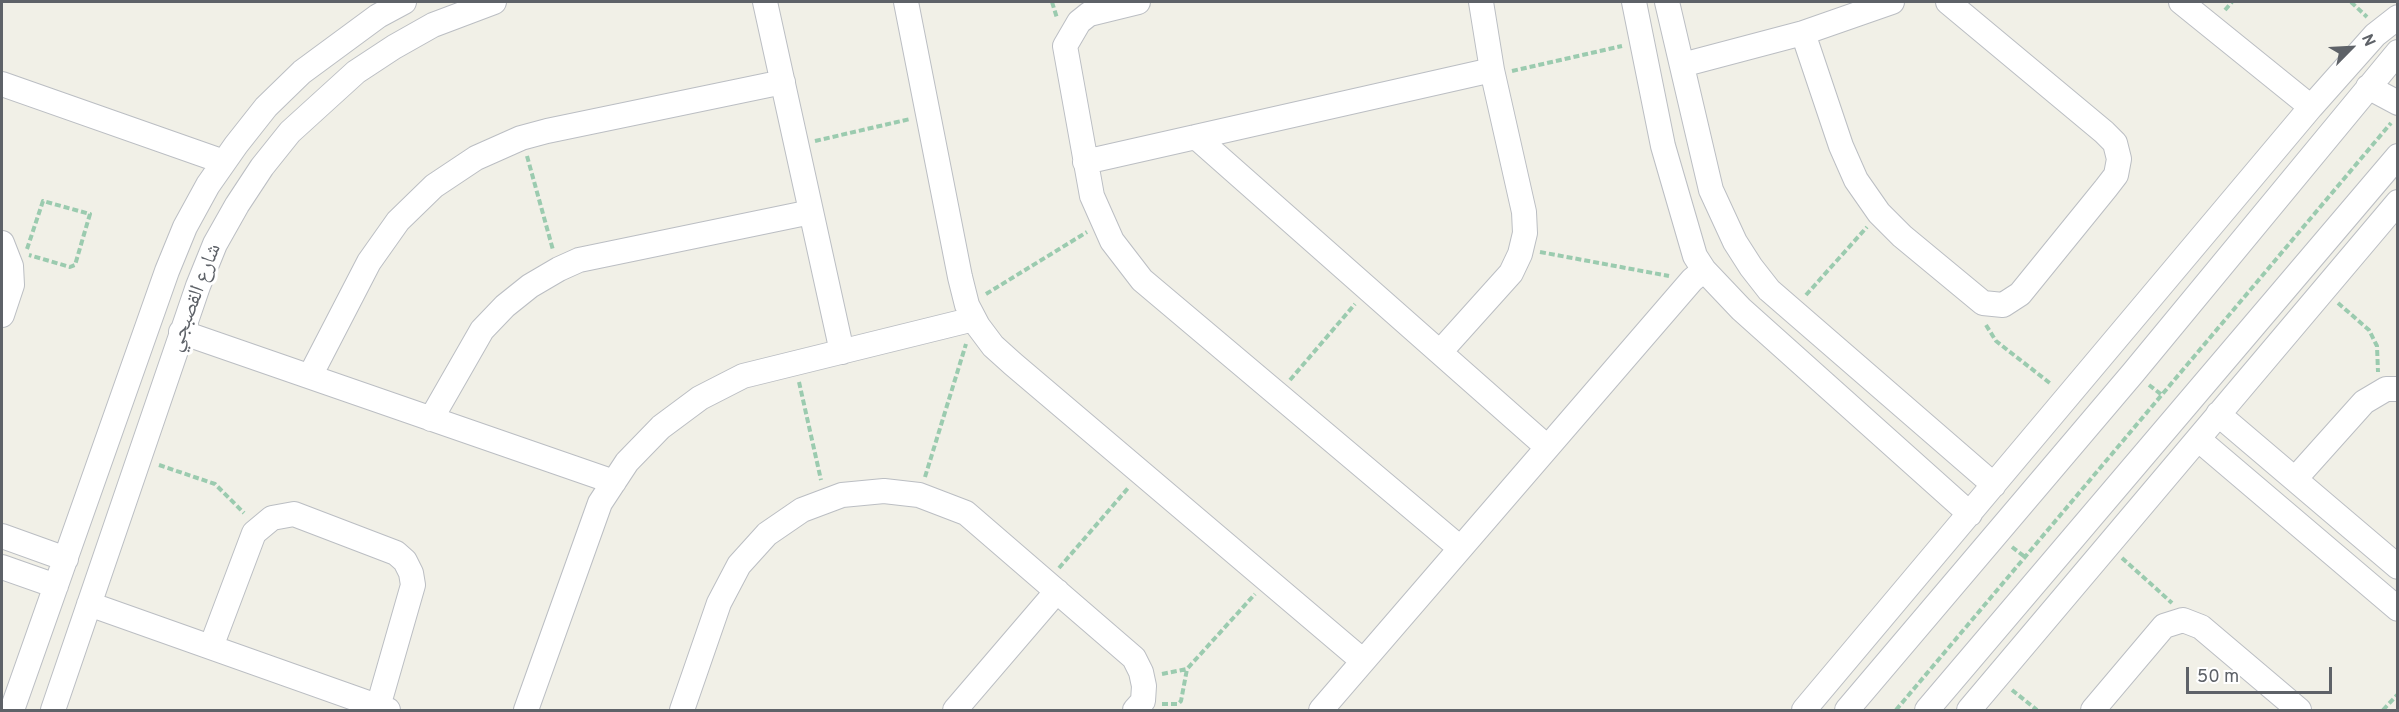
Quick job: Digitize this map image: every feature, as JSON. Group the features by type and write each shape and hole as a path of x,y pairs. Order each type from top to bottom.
{"street":[{"name":"شارع القصبجي","path":"12,711 166,271 185,227 224,162 266,107 302,72 369,23 404,2"},
{"name":"شارع القصبجي","path":"53,711 181,332 215,244 262,167 290,132 356,72 433,25 494,2"},
{"path":"765,2 842,352"},
{"path":"906,2 971,312 993,346 1363,661"},
{"path":"1138,2 1089,14 1078,22 1065,46 1092,196 1112,241 1142,279 1460,548"},
{"path":"1440,352 1510,273 1522,248 1525,233 1524,212 1493,72 1481,2"},
{"path":"1634,2 1663,146 1698,275 1741,309 1970,514"},
{"path":"1667,2 1702,162 1722,217 1750,267 1769,290 1994,485"},
{"path":"1682,65 1803,33 1892,2"},
{"path":"1803,33 1841,146 1856,180 1879,213 1902,236 1983,303 2003,305 2020,294 2116,175 2119,159 2115,143 2104,132 1948,2"},
{"path":"2181,2 2311,107"},
{"path":"1804,711 2311,107 2375,35 2397,17"},
{"path":"1847,711 2133,374 2397,52"},
{"path":"1085,162 1493,72"},
{"path":"310,376 369,262 398,221 434,186 476,158 522,138 783,82"},
{"path":"2,84 224,162"},
{"path":"2368,87 2397,102"},
{"path":"1196,137 1547,447"},
{"path":"1927,711 2397,156"},
{"path":"1969,711 2397,202"},
{"path":"431,418 482,330 522,292 559,269 579,260 811,212"},
{"path":"2,243 11,266 12,285 2,315"},
{"path":"1321,711 1698,275"},
{"path":"526,711 600,503 627,462 660,427 700,398 743,376 842,352 971,312"},
{"path":"181,332 614,482"},
{"path":"2242,337 2267,356"},
{"path":"2105,353 2133,374"},
{"path":"2295,479 2374,393 2397,388"},
{"path":"2218,414 2397,567"},
{"path":"2198,439 2397,609"},
{"path":"1925,474 1949,446"},
{"path":"2238,473 2258,449"},
{"path":"686,708 719,603 739,565 767,534 802,510 842,495 884,491 919,495 966,513 1134,658 1141,672 1144,686 1138,707"},
{"path":"89,604 383,709 413,585 411,573 405,561 396,553 294,514 272,518 254,532 211,647"},
{"path":"2,536 66,559"},
{"path":"2,567 56,586"},
{"path":"955,711 1052,587"},
{"path":"2093,711 2164,626 2183,620 2201,627 2289,707"}],"path":[{"path":"1493,72 1643,42"},
{"path":"796,146 928,114"},
{"path":"522,138 559,269"},
{"path":"43,201 90,214 75,265 70,267 26,254 43,201"},
{"path":"1792,310 1879,213"},
{"path":"919,495 971,312 1103,221"},
{"path":"1522,248 1698,275"},
{"path":"1278,394 1368,289"},
{"path":"2324,290 2369,330 2377,346 2378,374 2374,393"},
{"path":"1983,303 1984,317 1996,341 2068,397"},
{"path":"795,363 826,501"},
{"path":"2133,374 2182,409"},
{"path":"1896,711 2161,394"},
{"path":"139,457 215,484 244,514 254,532"},
{"path":"1052,587 1142,473"},
{"path":"1996,535 2045,572"},
{"path":"2108,546 2165,595 2183,620"},
{"path":"1138,707 1180,703 1187,669 1268,580"},
{"path":"1141,672 1164,674 1187,669"},
{"path":"1997,677 2037,711"},
{"path":"2383,711 2397,694"}]}
